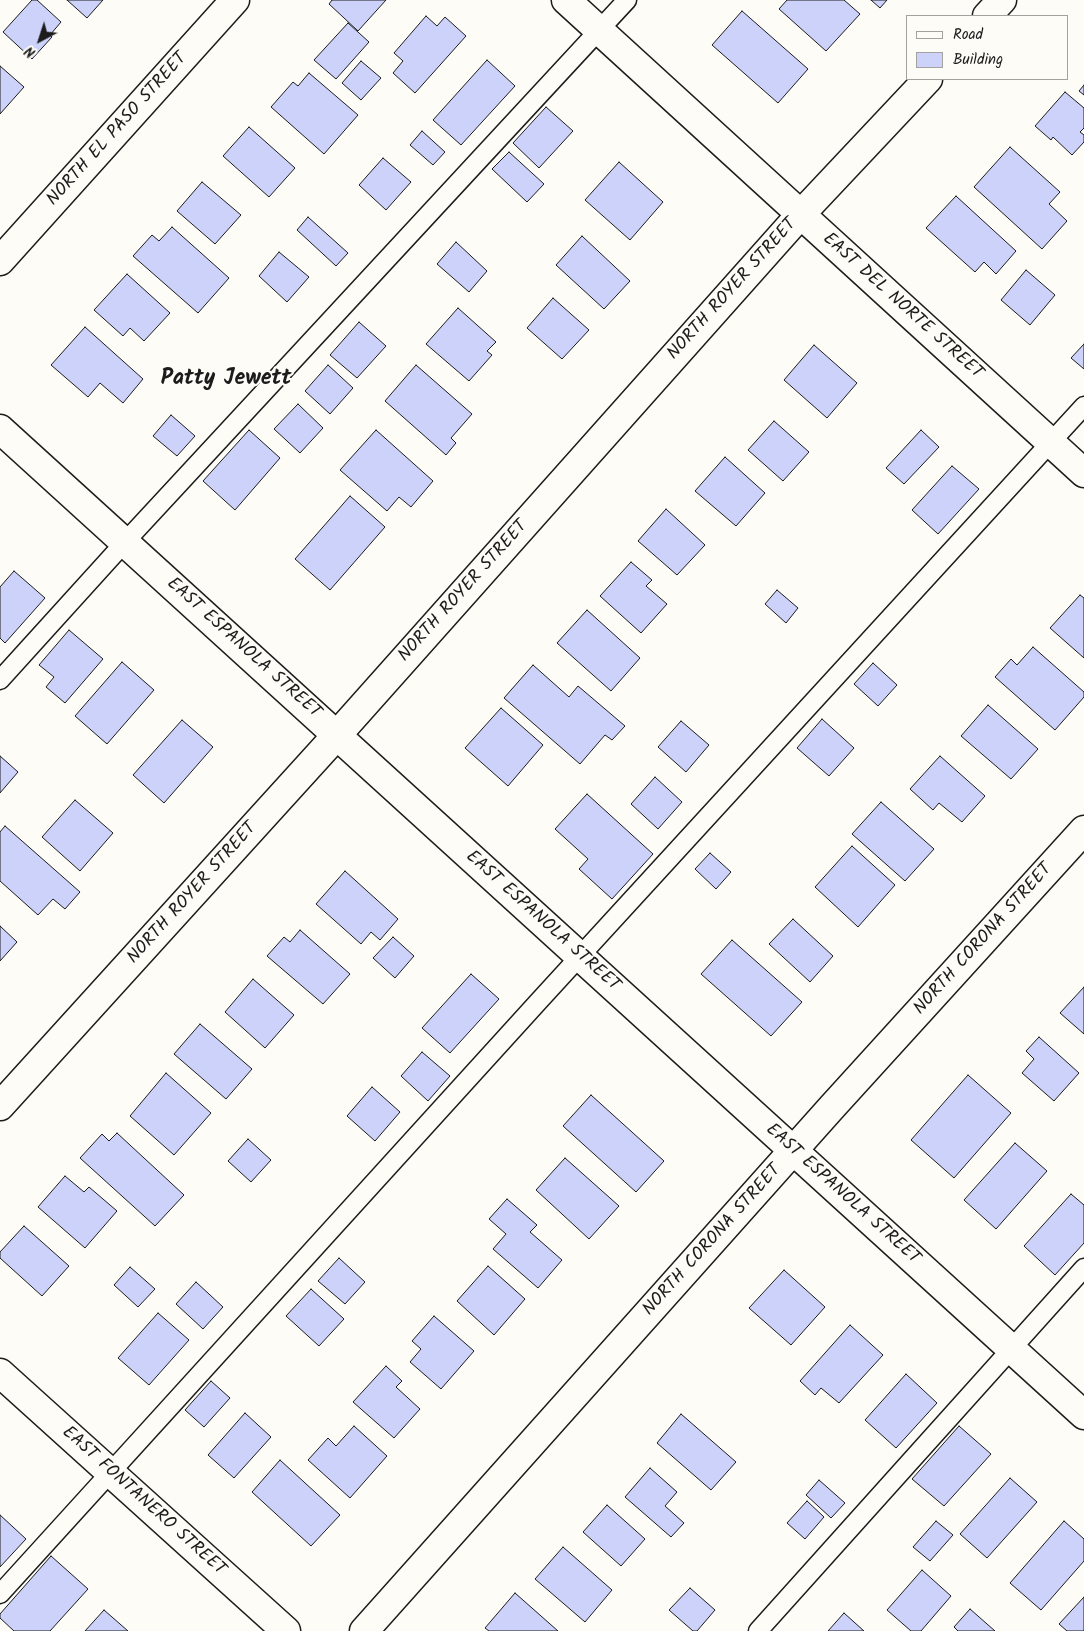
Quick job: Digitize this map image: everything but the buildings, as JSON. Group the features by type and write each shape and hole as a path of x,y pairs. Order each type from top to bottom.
{"street":[{"name":"NORTH EL PASO STREET","path":"0,261 235,0"},
{"name":"EAST DEL NORTE STREET","path":"566,0 1084,473"},
{"path":"988,15 1002,0"},
{"name":"NORTH ROYER STREET","path":"0,1106 337,735 801,214 927,80"},
{"name":"EAST ESPANOLA STREET","path":"0,429 1084,1415"},
{"name":"NORTH CORONA STREET","path":"364,1631 793,1151 1084,830"},
{"name":"EAST FONTANERO STREET","path":"0,1372 286,1631"}],"lane":[{"path":"0,680 125,542 627,0"},
{"path":"0,1594 579,956 1084,406"},
{"path":"758,1631 1084,1268"}],"district":[{"name":"Patty Jewett","path":"226,380"}]}
